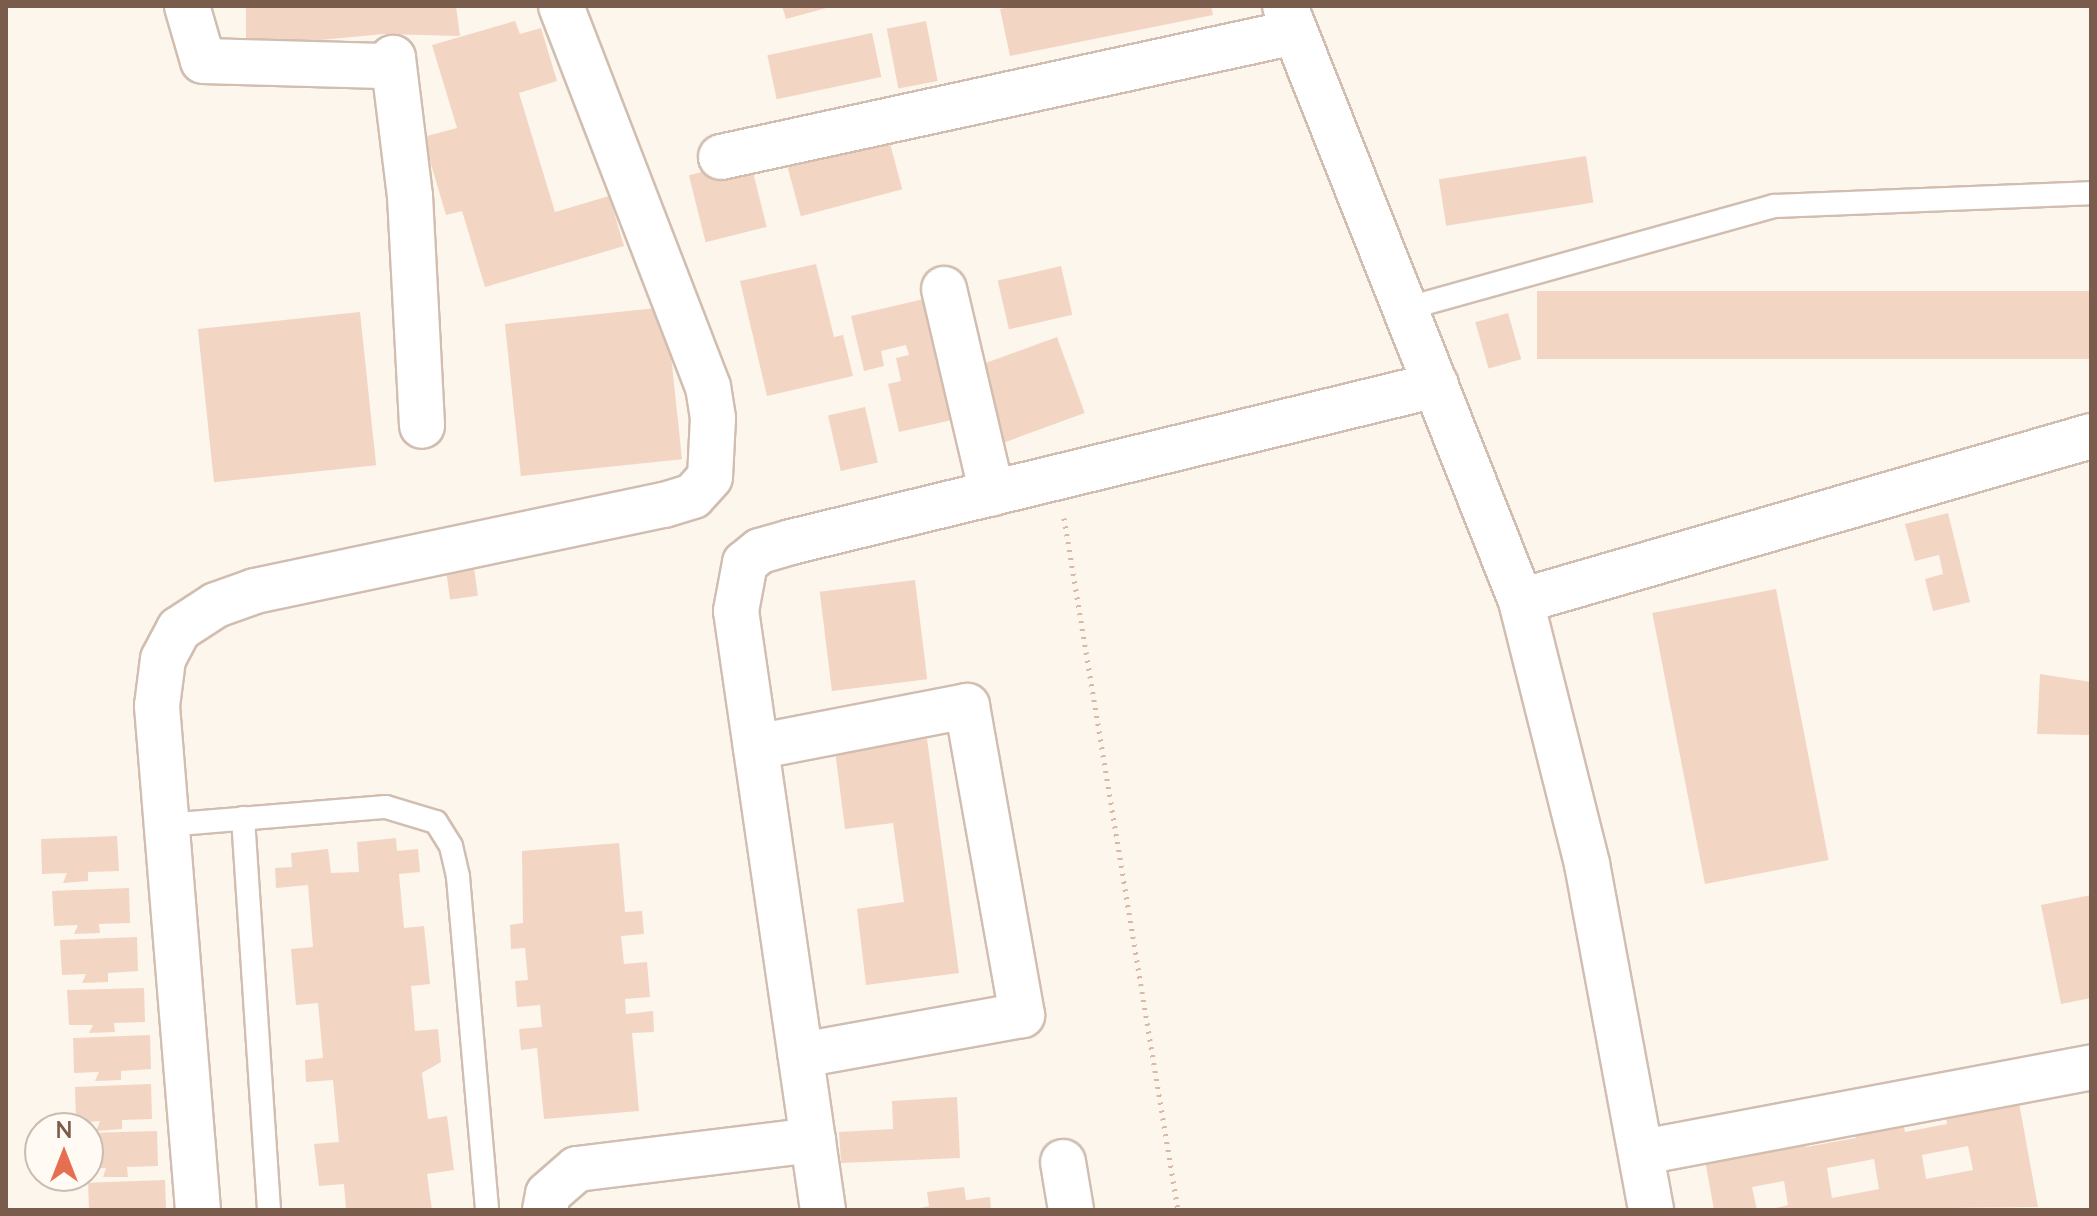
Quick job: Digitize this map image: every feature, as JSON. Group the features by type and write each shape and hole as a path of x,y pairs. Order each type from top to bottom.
{"street":[{"path":"187,6 203,61 383,66 393,58 410,196 422,426"},
{"path":"198,1210 157,706 163,659 179,629 216,605 255,591 664,505 693,496 710,477 713,418 708,387 561,6"},
{"path":"721,157 1290,19 1521,601 1587,864 1643,1152 1651,1210"},
{"path":"944,289 992,493"},
{"path":"823,1210 736,611 745,563 760,551 1436,385"},
{"path":"1521,601 2091,436"},
{"path":"756,747 967,706 1022,1015 801,1055"},
{"path":"1643,1152 2091,1067"},
{"path":"545,1210 548,1194 577,1169 813,1140"},
{"path":"1063,1162 1071,1210"}],"lane":[{"path":"1405,309 1774,206 2091,193"},
{"path":"166,825 386,807 436,822 451,846 458,877 487,1210"},
{"path":"243,818 269,1210"}],"path":[{"path":"1057,478 1178,1210"}],"building":[{"path":"246,6 456,6 460,36 384,34 246,47"},
{"path":"782,6 830,6 830,7 786,19"},
{"path":"1014,6 1211,6 1213,15 1010,56 1000,9"},
{"path":"515,21 520,34 541,28 557,81 519,93 555,212 609,196 624,246 485,287 462,211 446,215 423,137 457,128 432,45"},
{"path":"926,21 938,81 898,89 887,29"},
{"path":"872,33 881,77 777,99 767,55"},
{"path":"888,136 902,189 801,216 787,163"},
{"path":"1586,156 1593,202 1446,226 1439,179"},
{"path":"750,160 767,227 706,242 689,175"},
{"path":"816,264 834,337 843,335 853,376 767,396 740,281"},
{"path":"1061,266 1072,315 1009,329 998,281"},
{"path":"1537,291 2091,291 2091,359 1537,359"},
{"path":"928,298 956,419 899,432 888,384 901,381 896,358 909,355 906,345 881,351 884,366 864,371 851,316"},
{"path":"666,307 682,459 521,476 505,324"},
{"path":"360,312 376,465 214,482 198,329"},
{"path":"1508,313 1521,359 1489,369 1475,322"},
{"path":"1057,337 1085,413 1000,444 972,368"},
{"path":"865,407 878,463 841,471 828,416"},
{"path":"1948,513 1970,602 1933,611 1925,579 1943,574 1939,555 1915,561 1905,524"},
{"path":"474,568 478,596 450,600 446,572"},
{"path":"915,580 927,679 832,691 820,592"},
{"path":"1776,589 1829,860 1705,884 1652,613"},
{"path":"2040,674 2091,682 2091,735 2037,734"},
{"path":"927,739 959,973 866,985 857,909 904,902 893,823 845,829 835,751"},
{"path":"117,836 119,871 88,872 88,881 63,883 67,873 42,874 41,839"},
{"path":"396,838 397,851 418,849 420,872 399,874 404,928 424,926 430,984 411,986 415,1031 438,1029 441,1062 422,1073 428,1119 447,1116 454,1170 427,1174 432,1210 346,1210 344,1184 319,1186 314,1144 339,1142 333,1080 306,1082 305,1060 323,1058 318,1003 296,1005 291,949 313,947 308,885 276,888 275,868 292,867 291,853 328,849 331,873 359,872 357,842"},
{"path":"619,843 625,912 642,911 644,934 621,936 624,964 647,962 650,997 625,999 626,1014 653,1011 654,1032 632,1033 639,1111 544,1119 537,1048 521,1050 519,1029 542,1027 540,1005 517,1007 515,981 528,980 525,948 511,949 510,925 523,923 522,851"},
{"path":"129,888 130,923 99,924 100,933 74,934 78,925 54,926 52,891"},
{"path":"2091,895 2091,998 2061,1004 2041,905"},
{"path":"137,937 138,971 108,973 108,982 82,983 86,974 62,975 60,940"},
{"path":"144,988 145,1022 114,1023 115,1032 89,1033 93,1025 69,1025 67,990"},
{"path":"150,1035 151,1069 121,1071 121,1080 95,1081 99,1072 74,1073 73,1038"},
{"path":"151,1084 152,1119 122,1120 122,1129 104,1130 104,1112 76,1112 75,1087"},
{"path":"2017,1092 2038,1207 1767,1210 1788,1205 1784,1181 1752,1187 1757,1210 1714,1210 1703,1149 1803,1131 1806,1147 1856,1138 1853,1121 1901,1113 1905,1132 1947,1124 1944,1105","holes":["1968,1146 1973,1170 1926,1179 1922,1155","1874,1159 1879,1189 1832,1198 1827,1168"]},
{"path":"957,1097 960,1158 841,1163 839,1132 893,1129 892,1101"},
{"path":"157,1131 158,1166 127,1167 128,1177 104,1177 104,1133"},
{"path":"165,1180 166,1210 89,1210 88,1192 104,1192 104,1182"},
{"path":"964,1187 966,1200 990,1197 991,1210 911,1210 929,1206 927,1192"}]}
